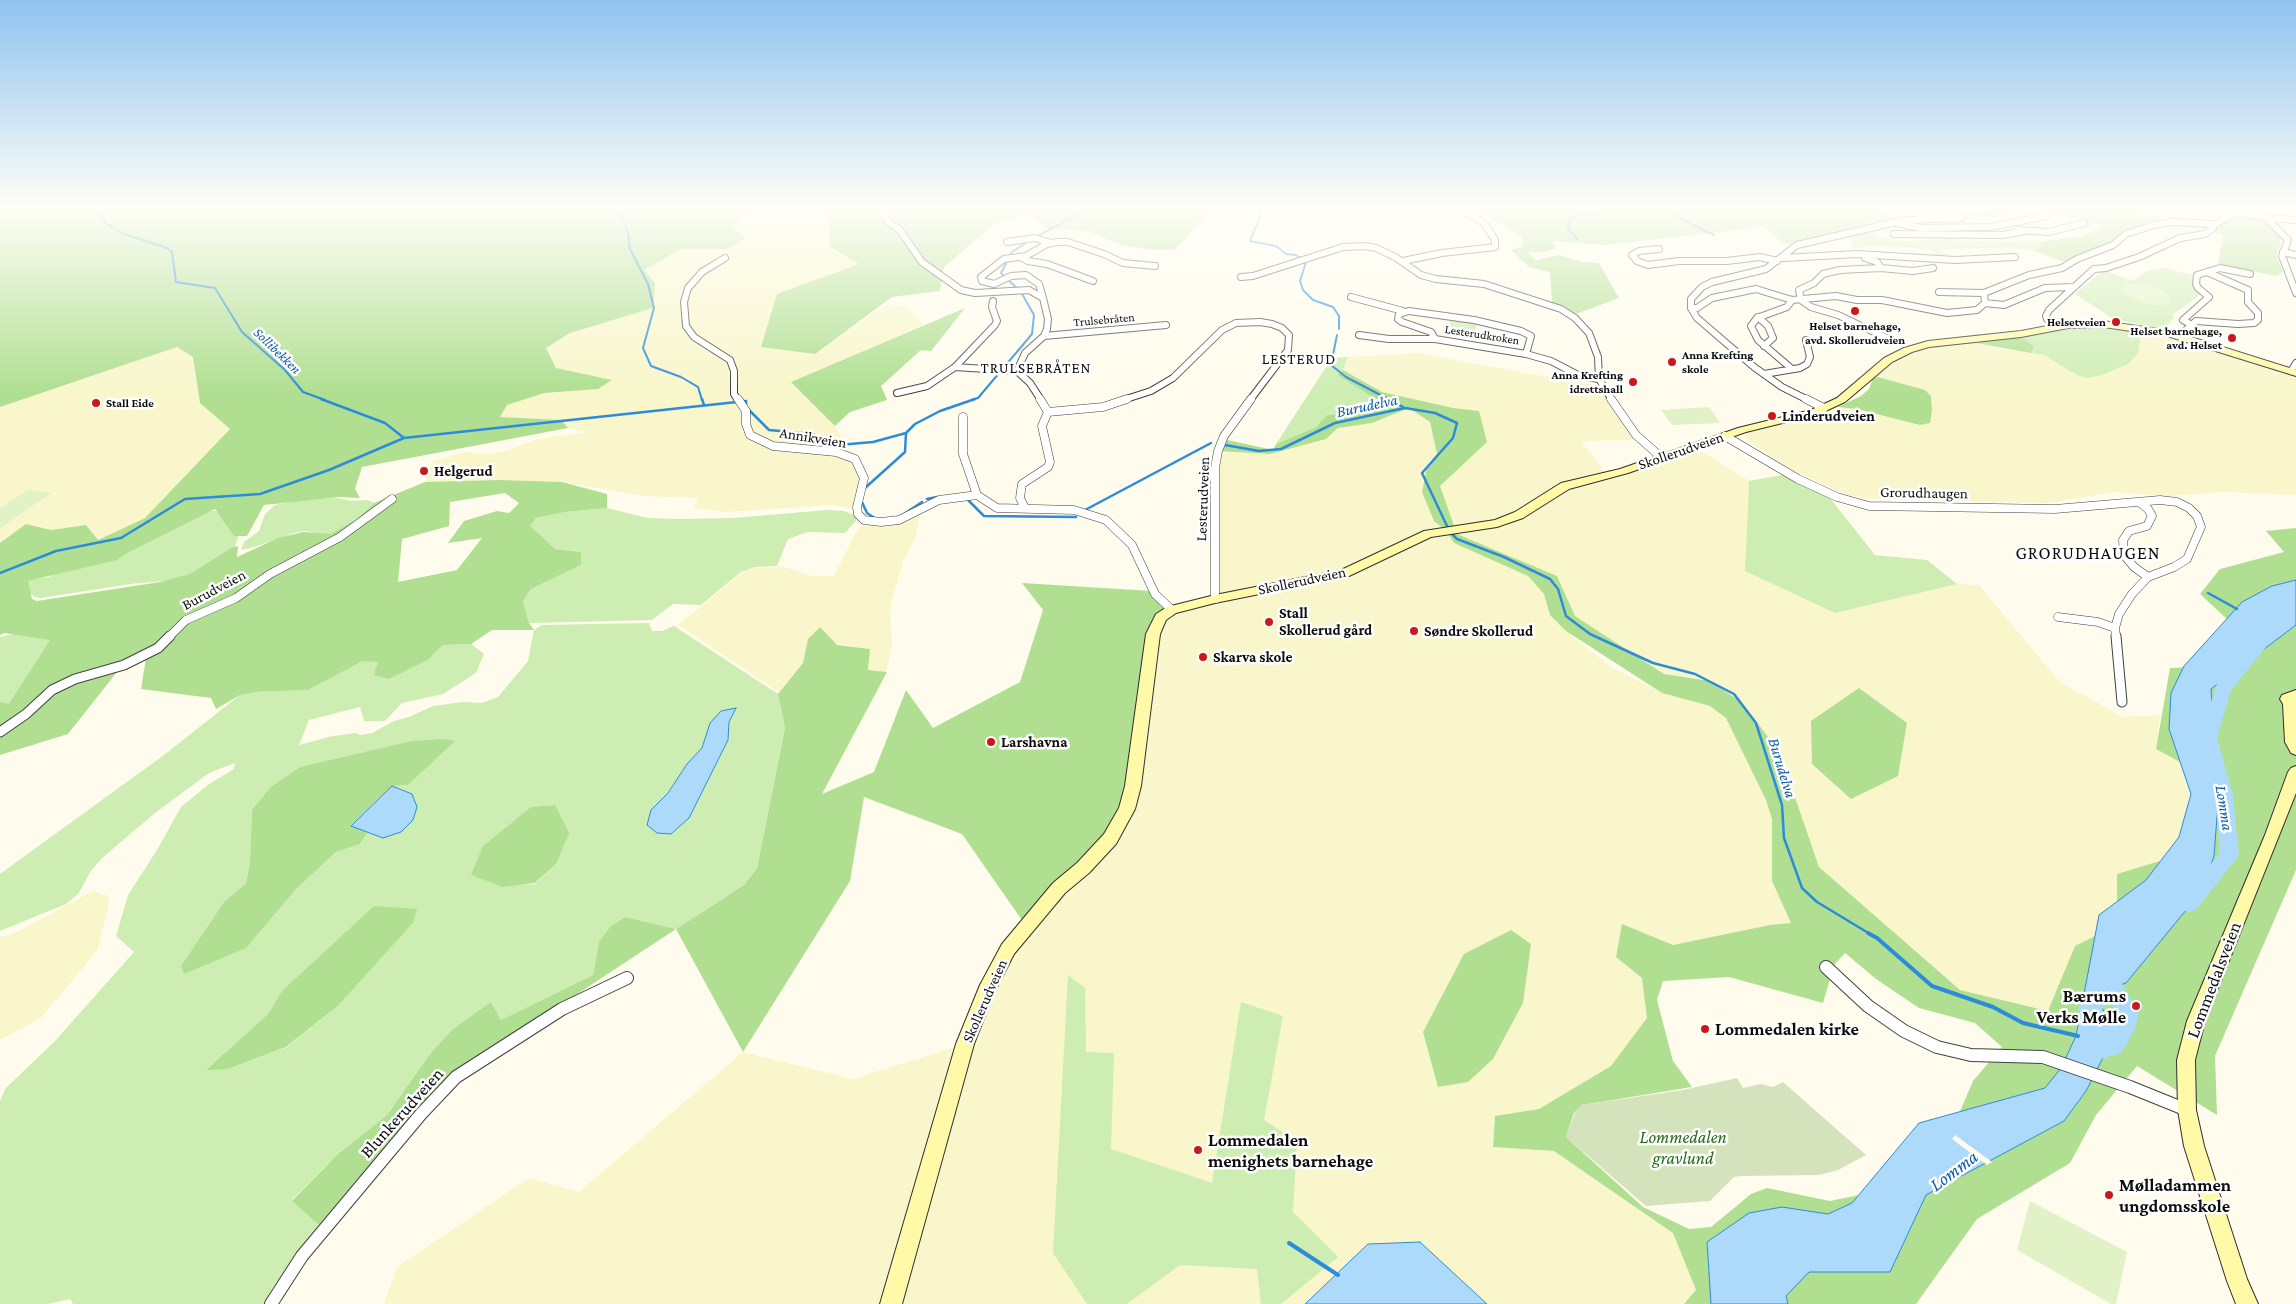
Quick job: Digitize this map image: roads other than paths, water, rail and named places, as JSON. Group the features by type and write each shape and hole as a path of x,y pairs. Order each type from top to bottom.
{"street":[{"name":"Annikveien","path":"704,271 688,288 684,302 686,326 694,336 730,360 734,371 734,394 746,411 747,429 750,435 758,441 789,449 836,452 855,459 864,478 857,507 858,514 864,520 881,522 899,520 939,500 969,496"},
{"path":"934,271 960,290 975,293 1029,290 1043,298"},
{"path":"988,271 980,277 980,280 994,284 1011,276 1026,275 1040,284 1048,319 1048,329 1044,336 1025,353 1017,371"},
{"path":"1062,271 1093,281"},
{"path":"1241,277 1253,276 1268,271"},
{"path":"1414,271 1428,278 1484,284 1568,313 1586,328 1593,340 1598,358 1599,379 1633,432 1662,458"},
{"path":"1758,271 1712,282 1702,287 1691,299 1691,308 1704,325 1764,374 1782,387 1824,408"},
{"path":"1836,271 1823,274 1814,283 1799,290 1801,300 1815,309 1838,315 1888,339"},
{"path":"1939,292 1984,293 2029,275 2049,271"},
{"path":"2056,327 2046,316 2049,310 2092,271"},
{"path":"2190,324 2183,320 2209,297 2196,284 2197,275 2211,271"},
{"path":"2234,271 2250,274"},
{"path":"2287,271 2296,293"},
{"path":"2180,336 2190,324 2202,321 2247,324 2258,320 2258,313 2248,302 2248,290 2207,272"},
{"path":"1691,308 1697,308 1712,298 1756,288 1792,300 1836,296 1857,300 1882,300 1947,313 1977,310 1985,303 2004,305 2045,288 2073,287"},
{"path":"1984,293 1985,303"},
{"name":"Lesterudkroken","path":"1351,297 1403,311 1474,320 1528,334 1531,340 1526,354"},
{"path":"1792,300 1787,307 1758,317 1751,326 1755,336 1764,346 1792,369"},
{"path":"897,393 927,386 955,367 997,321 992,307 994,301"},
{"name":"Lesterudkroken","path":"1403,311 1399,314 1398,319 1431,332 1435,338"},
{"path":"1758,317 1768,326 1773,338 1764,346"},
{"name":"Lesterudveien","path":"1048,412 1077,411 1103,407 1151,391 1174,378 1222,330 1236,323 1260,322 1272,324 1282,328 1289,334 1288,350 1229,430 1218,451 1215,468 1215,599"},
{"name":"Skollerudveien","path":"891,1304 965,1044 986,991 1008,949 1059,888 1083,868 1110,839 1127,809 1133,786 1153,634 1161,617 1172,610 1215,599 1344,573 1428,534 1508,520 1528,511 1566,486 1624,471 1725,436 1824,408 1851,392 1888,360 1908,350 1934,343 2021,334 2056,327 2103,324 2144,328 2180,336 2294,369"},
{"name":"Trulsebråten","path":"1044,336 1166,325"},
{"name":"Lesterudkroken","path":"1358,335 1389,339 1435,338 1463,345 1526,354 1551,361 1580,376 1599,379"},
{"path":"1764,374 1804,366 1810,362 1806,340"},
{"path":"955,367 1017,371 1030,383 1048,412 1042,426 1050,462 1048,468 1022,484 1020,498 1025,508"},
{"path":"963,417 963,454 969,496 997,508 1082,512 1091,514 1110,524 1132,545 1156,594 1172,610"},
{"name":"Grorudhaugen","path":"1725,436 1798,479 1837,497 1869,506 2055,509 2160,500 2177,502 2193,512 2201,527 2187,559 2148,578 2132,594 2119,614 2115,628 2122,702"},
{"name":"Burudveien","path":"0,732 26,714 52,690 76,679 124,665 158,648 186,620 236,598 270,574 340,537 392,499"},
{"path":"2139,502 2148,508 2152,516 2146,526 2129,530 2122,540 2124,555 2134,567 2148,578"},
{"path":"2058,617 2098,622 2115,628"},
{"path":"2294,703 2292,742 2296,748"},
{"name":"Lommedalsveien","path":"2247,1304 2237,1281 2200,1168 2187,1110 2186,1060 2196,1021 2273,835 2296,772"},
{"path":"1826,967 1868,1006 1904,1031 1937,1047 1971,1055 2026,1054 2058,1062 2187,1110"},
{"name":"Blunkerudveien","path":"271,1304 302,1256 421,1114 456,1077 562,1008 627,978"},
{"name":"Lommedalsveien","path":"2237,1281 2241,1304"}],"water":[{"path":"2296,580 2296,625 2211,689 2219,790 2214,856 2201,892 2126,983 2092,994 2117,1030 2086,1091 2064,1121 1926,1195 1890,1272 1809,1272 1786,1296 1788,1304 1711,1304 1707,1242 1749,1213 1782,1207 1828,1214 1852,1203 1919,1123 2045,1088 2061,1068 2076,1036 2099,915 2146,880 2179,837 2191,794 2169,729 2171,693 2184,666 2242,602 2272,586"},
{"path":"736,708 729,722 728,740 689,818 671,834 657,833 647,825 651,810 668,793 687,764 702,748 710,723 721,711"},
{"path":"392,786 412,794 417,807 413,820 401,832 383,838 351,826"},
{"path":"1420,1242 1487,1304 1305,1304 1368,1244"}],"waterway":[{"name":"Sollibekken","path":"175,271 176,282 215,288 242,332 285,370 303,392 325,400"},
{"path":"641,271 648,284 654,308 643,348 651,366 681,377 698,387 702,400"},
{"path":"971,400 978,398 1032,334 1034,315 1021,292 1001,273 1002,271"},
{"path":"1303,271 1300,281 1303,290 1313,300 1333,307 1339,316 1339,329"},
{"path":"1337,335 1331,365 1346,377 1390,400"},
{"name":"Sollibekken","path":"321,399 385,423 404,438"},
{"path":"702,399 704,405"},
{"path":"906,433 915,424 940,411 975,399"},
{"path":"1388,399 1403,407"},
{"path":"404,438 746,401 746,407 769,430 813,434 825,443 838,445 873,442 906,433"},
{"name":"Burudelva","path":"1225,445 1259,451 1281,449 1335,423 1405,408 1435,413 1457,423 1453,438 1422,473 1447,526"},
{"name":"Burudelva","path":"865,488 905,452 906,433"},
{"path":"0,573 56,551 121,538 185,499 260,494 329,470 404,438"},
{"name":"Burudelva","path":"1085,510 1211,443"},
{"name":"Burudelva","path":"927,499 937,497"},
{"name":"Burudelva","path":"967,499 984,516 1076,517"},
{"name":"Burudelva","path":"861,500 867,513 876,519"},
{"name":"Burudelva","path":"904,514 922,502"},
{"name":"Burudelva","path":"1452,534 1457,539 1504,557 1550,579 1558,589 1566,616 1590,634 1653,663 1695,674 1734,694 1756,723 1782,805 1784,838 1802,888 1817,902 1870,934"},
{"path":"2208,593 2237,609"},
{"name":"Lomma","path":"2189,904 2230,855 2224,795 2208,738 2223,688 2258,647"},
{"name":"Burudelva","path":"1868,933 1877,938 1932,986 1993,1007 2023,1023 2078,1036"},
{"name":"Lomma","path":"2112,985 2114,968"},
{"name":"Lomma","path":"2090,1019 2089,1008 2112,985"},
{"name":"Lomma","path":"2090,1052 2113,1046 2124,1029 2128,1013 2112,985"},
{"path":"1289,1243 1338,1275"}],"place":[{"name":"Helset barnehage, avd. Skollerudveien","path":"1855,311"},
{"name":"Helsetveien","path":"2116,322"},
{"name":"Helset barnehage, avd. Helset","path":"2232,338"},
{"name":"Anna Krefting skole","path":"1672,362"},
{"name":"Anna Krefting idrettshall","path":"1633,382"},
{"name":"Stall Eide","path":"96,403"},
{"name":"Linderudveien","path":"1772,416"},
{"name":"Helgerud","path":"424,471"},
{"name":"Stall Skollerud gård","path":"1269,622"},
{"name":"Søndre Skollerud","path":"1414,631"},
{"name":"Skarva skole","path":"1203,657"},
{"name":"Larshavna","path":"991,742"},
{"name":"Bærums Verks Mølle","path":"2136,1006"},
{"name":"Lommedalen kirke","path":"1705,1029"},
{"name":"Lommedalen menighets barnehage","path":"1198,1150"},
{"name":"Mølladammen ungdomsskole","path":"2109,1195"}],"district":[{"name":"LESTERUD","path":"1299,359"},
{"name":"TRULSEBRÅTEN","path":"1036,368"},
{"name":"GRORUDHAUGEN","path":"2088,553"}],"park label":[{"name":"Lommedalen gravlund","path":"1683,1147"}]}
